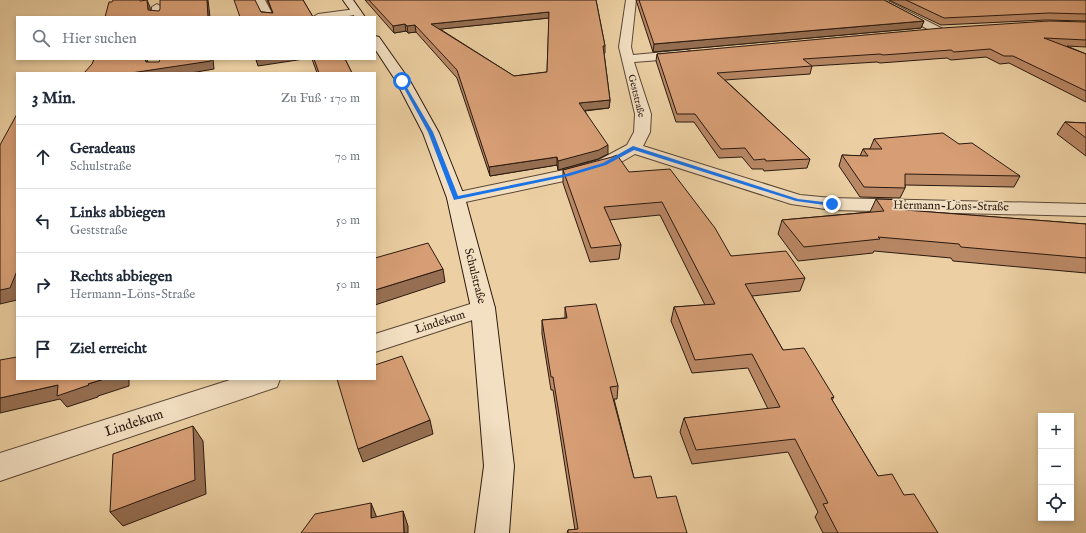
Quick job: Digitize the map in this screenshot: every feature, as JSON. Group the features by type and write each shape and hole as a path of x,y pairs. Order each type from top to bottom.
{"street":[{"path":"260,0 268,16"},
{"path":"348,0 358,14"},
{"name":"Geststraße","path":"631,0 625,47 642,114 642,132 633,148"},
{"path":"878,0 939,31"},
{"path":"331,16 358,14"},
{"path":"916,34 954,30"},
{"name":"Schulstraße","path":"376,42 402,81 431,132 456,198 483,308 499,466 492,533"},
{"path":"627,59 697,53"},
{"path":"456,198 567,175 604,164 633,148"},
{"name":"Hermann-Löns-Straße","path":"633,148 798,200 832,204 1086,210"},
{"name":"Lindekum","path":"376,343 483,308"},
{"name":"Lindekum","path":"0,467 264,380"}],"building":[{"path":"113,0 147,0 148,10 159,11 160,0 207,0 208,16 105,16 109,2 112,2"},
{"path":"234,0 255,0 261,12 273,13 268,0 303,0 312,16 240,16"},
{"path":"369,0 596,0 605,46 603,46 610,100 579,103 608,145 599,150 558,161 557,157 489,167 457,70 415,25 407,26 405,24 393,26","holes":["549,12 547,72 514,76 431,24"]},
{"path":"639,0 884,0 924,21 654,44"},
{"path":"906,0 1086,0 1086,14 1049,13 944,18"},
{"path":"1049,21 1086,22 1086,40 1044,38 1086,54 1086,91 1013,56 1004,56 990,49 803,59 812,66 717,73 810,159 766,161 765,159 754,160 745,148 721,149 695,114 677,114 657,54 942,28"},
{"path":"94,60 145,60 146,62 159,62 160,60 211,60 138,72 85,72"},
{"path":"314,60 346,60 352,72 319,72"},
{"path":"16,116 16,273 10,288 0,290 0,145"},
{"path":"1065,122 1086,123 1086,138"},
{"path":"943,133 959,144 972,143 1020,176 905,174 905,188 864,187 842,155 868,156 863,149 882,149 874,139"},
{"path":"617,155 629,172 670,169 715,228 731,256 786,251 805,278 745,284 783,350 804,348 834,397 831,398 878,476 892,474 904,495 914,494 938,533 838,533 823,504 828,503 795,439 696,450 684,418 780,407 752,354 695,360 674,307 715,304 662,202 604,207 621,245 591,248 563,170"},
{"path":"876,199 905,200 905,210 1086,224 1086,258 961,247 959,244 878,237 880,239 804,247 782,220 884,211"},
{"path":"428,243 443,269 376,290 376,258"},
{"path":"596,304 618,386 610,387 634,478 651,476 657,498 676,496 687,533 568,533 568,530 578,529 542,320 567,318 565,307"},
{"path":"402,356 430,420 358,449 337,380 376,380 376,365"},
{"path":"16,357 16,380 101,380 57,396 58,385 0,398 0,360"},
{"path":"193,426 195,480 110,512 113,454"},
{"path":"371,503 371,518 403,511 404,533 301,533 315,514"}],"route":[{"path":"402,81 431,132 456,198 567,175 604,164 633,148 798,200 832,204"}]}
